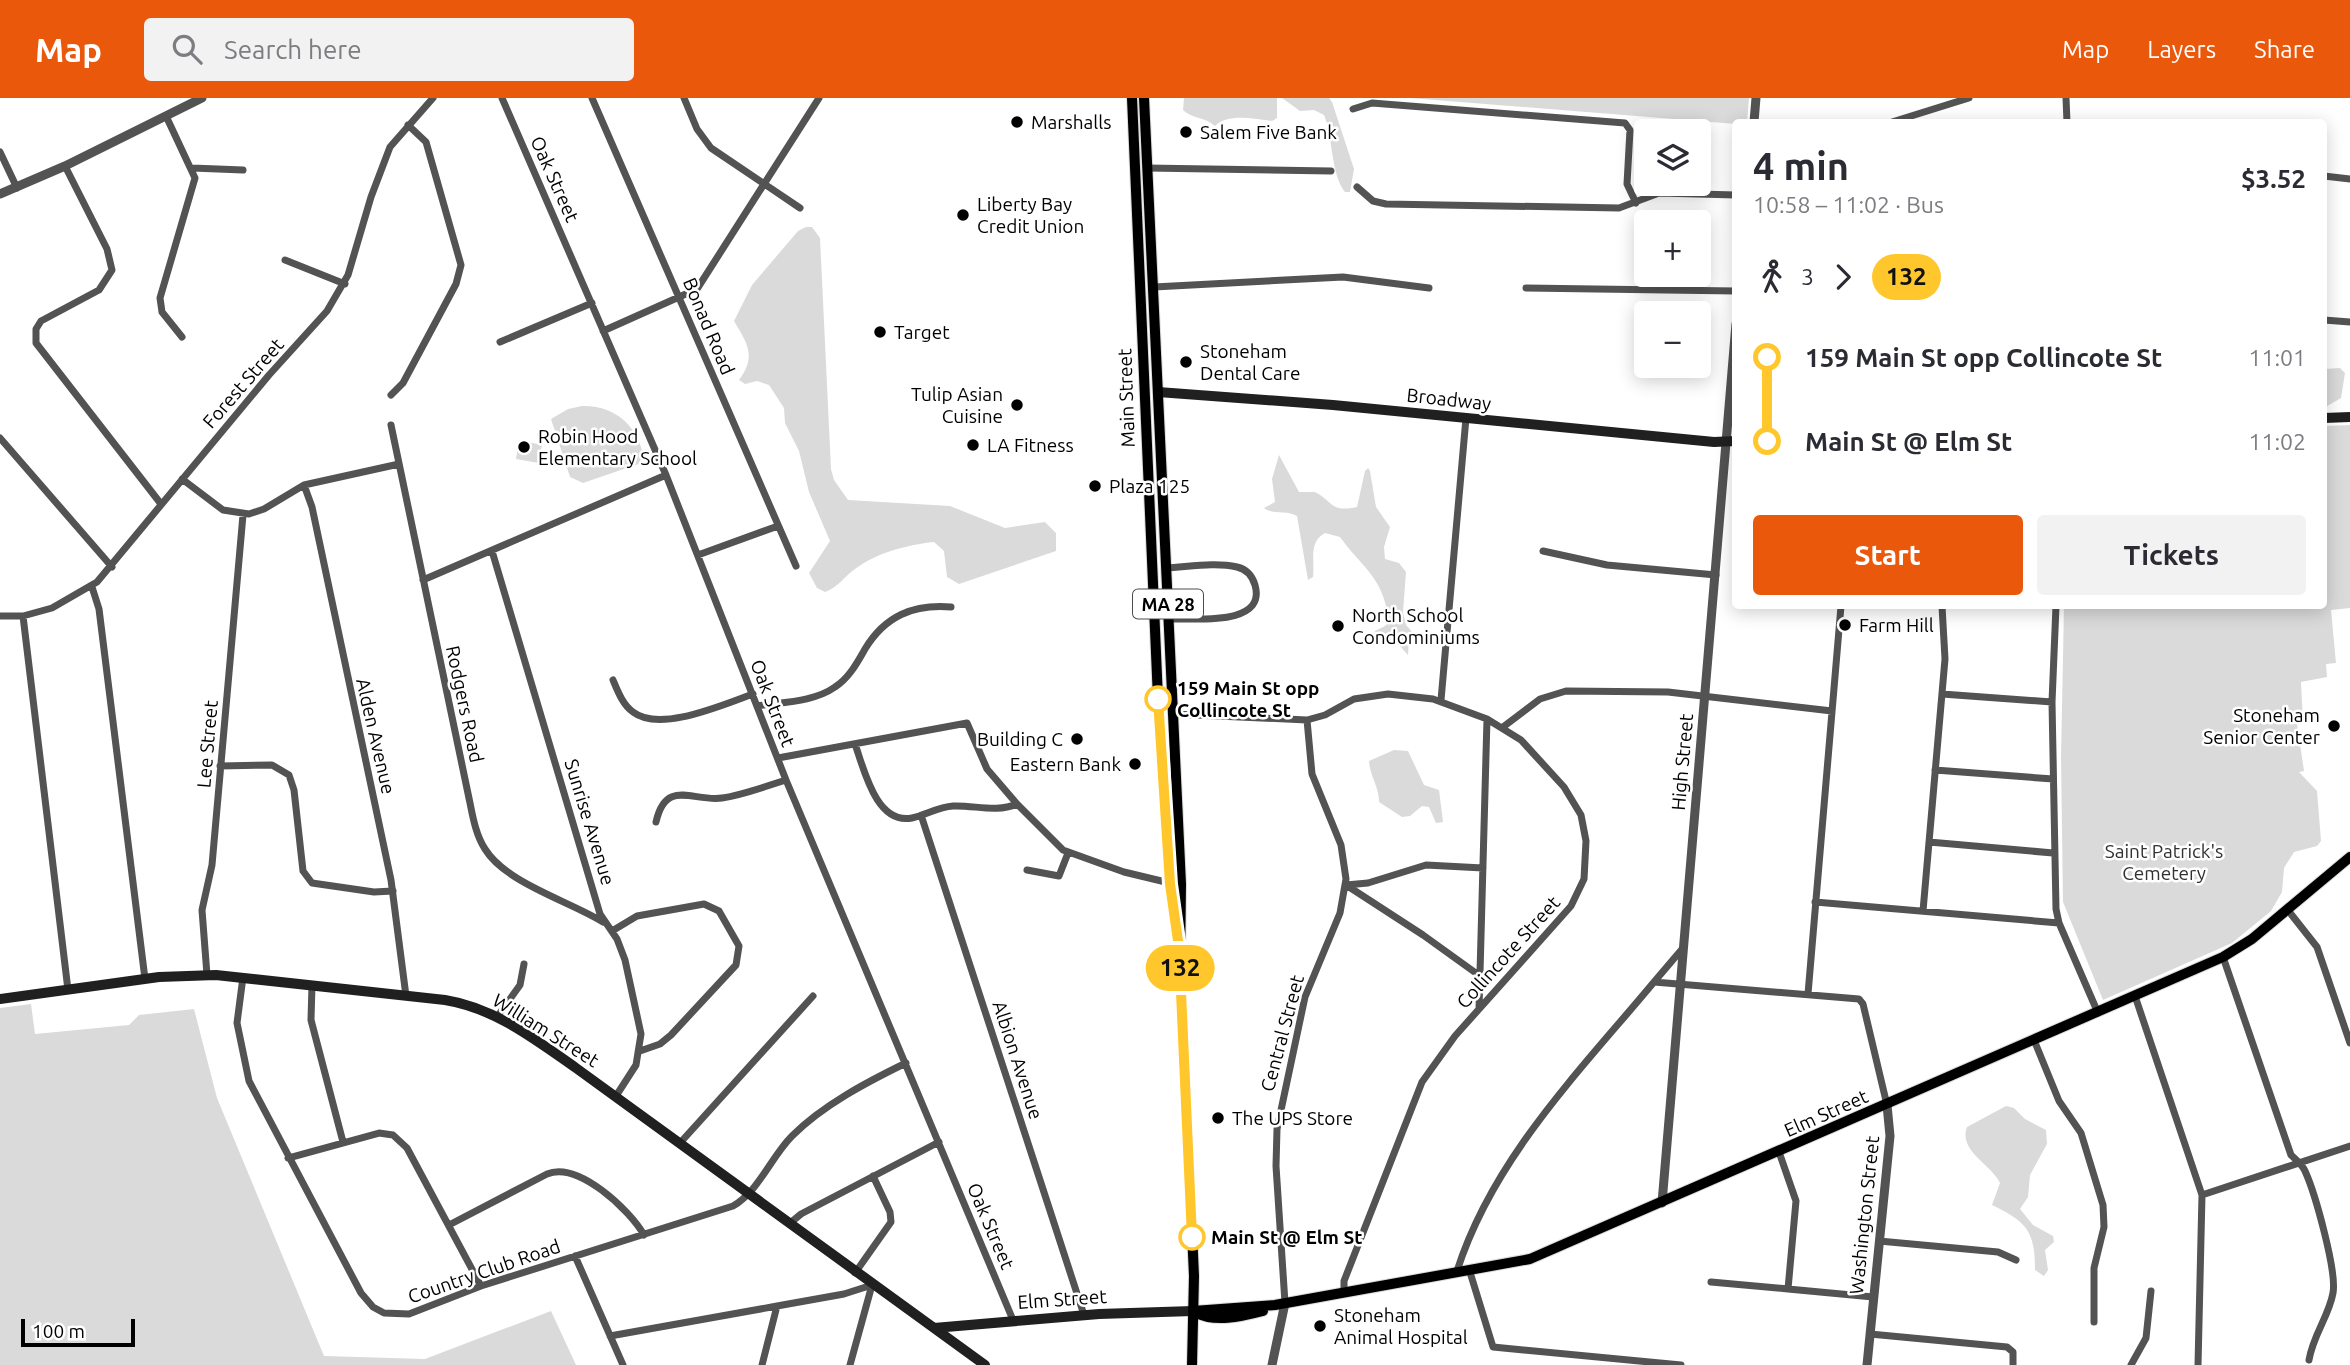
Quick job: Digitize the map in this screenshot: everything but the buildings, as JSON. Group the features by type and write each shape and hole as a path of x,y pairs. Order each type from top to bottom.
{"main road":[{"name":"Main Street","path":"1132,98 1157,673 1164,795 1176,884"},
{"name":"Main Street","path":"1144,98 1177,800 1176,884 1193,1311 1192,1365"},
{"name":"Broadway","path":"1158,392 1731,442"},
{"path":"2327,418 2350,417"},
{"path":"1157,673 1167,673 1172,682"},
{"path":"1164,795 1169,800 1177,800"},
{"name":"Elm Street","path":"934,1328 1084,1315 1193,1311 1280,1304 1530,1259 2223,957 2350,857"},
{"name":"William Street","path":"0,999 145,979 206,975 453,1002 496,1017 539,1042 616,1096 855,1273 985,1365"}],"street":[{"path":"0,194 65,166 202,98"},
{"name":"Forest Street","path":"0,616 23,615 61,605 92,587 112,567 269,375 327,311 345,284 382,165 394,141 432,98"},
{"name":"Oak Street","path":"502,98 666,475 786,780 1013,1320"},
{"name":"Bonad Road","path":"592,98 796,566"},
{"path":"684,98 697,130 711,148 800,208"},
{"path":"603,331 694,291 704,280 819,98"},
{"path":"1754,119 1756,98"},
{"path":"1900,119 1951,101 1969,98"},
{"path":"2066,98 2067,119"},
{"path":"1353,109 1372,103 1625,123 1630,129 1627,184 1636,202"},
{"path":"166,116 192,168 194,189 169,262 160,301 162,312 182,337"},
{"path":"391,395 403,383 456,284 461,265 426,142 408,125"},
{"path":"0,152 17,188"},
{"path":"65,166 107,249 113,270 99,290 43,319 34,335 42,354 161,504"},
{"path":"192,168 243,170"},
{"path":"1147,168 1331,170"},
{"path":"2327,176 2350,179"},
{"path":"1357,187 1382,204 1619,208 1659,193 1732,195"},
{"path":"285,260 345,284"},
{"path":"1153,287 1343,277 1429,288"},
{"path":"1526,288 1732,291"},
{"path":"499,342 592,303"},
{"path":"2327,320 2350,321"},
{"path":"1441,701 1466,418"},
{"name":"High Street","path":"1662,1203 1716,575 1732,421"},
{"name":"Rodgers Road","path":"391,425 481,842 494,860 509,872 604,922"},
{"path":"0,438 112,567"},
{"path":"182,479 223,510 243,514 264,509 304,485 399,464"},
{"path":"423,580 666,475"},
{"name":"Alden Avenue","path":"304,485 312,508 393,891 406,996"},
{"name":"Lee Street","path":"206,975 202,910 212,871 243,514"},
{"path":"698,555 778,526"},
{"name":"Sunrise Avenue","path":"492,551 604,922 612,931 627,965 639,1025 640,1051 633,1072 616,1096"},
{"path":"1544,551 1607,565 1716,575"},
{"path":"1166,568 1238,567 1251,576 1256,589 1252,606 1242,614 1169,619"},
{"path":"92,587 99,609 145,979"},
{"path":"757,706 811,697 828,691 846,677 875,634 891,620 922,606 951,607"},
{"path":"1808,994 1841,609"},
{"path":"1923,911 1945,656 1942,609"},
{"path":"2056,609 2052,702 2053,853 2059,923 2098,1013"},
{"path":"23,615 68,990"},
{"path":"613,680 629,708 638,715 654,720 671,719 753,694"},
{"path":"1503,727 1540,699 1559,691 1664,692 1832,711"},
{"name":"Collincote Street","path":"1173,715 1307,720 1319,718 1354,699 1374,695 1404,694 1441,701 1503,727 1536,755 1578,808 1585,830 1586,865 1582,886 1571,906 1448,1044 1419,1089 1344,1281 1343,1293"},
{"path":"1942,694 2052,702"},
{"path":"1479,1009 1487,719"},
{"name":"Central Street","path":"1272,1365 1280,1304 1277,1129 1305,997 1340,913 1346,885 1342,848 1312,774 1307,720"},
{"path":"778,758 966,723 984,764 1017,804 1068,853 1176,884"},
{"path":"855,744 885,811 901,819 949,806 1000,810 1017,804"},
{"path":"220,766 272,765 289,775 294,790 303,871 312,883 374,892 393,891"},
{"path":"1935,770 2053,779"},
{"path":"656,822 662,804 675,796 722,798 786,780"},
{"name":"Albion Avenue","path":"921,815 1084,1315"},
{"path":"1929,842 2053,853"},
{"path":"1027,870 1059,876 1068,853"},
{"path":"1346,885 1368,883 1426,865 1483,868"},
{"path":"1346,885 1480,976"},
{"path":"1815,902 2059,923"},
{"path":"612,931 637,916 704,904 719,911 739,946 736,965 671,1035 660,1044 640,1051"},
{"path":"2287,909 2317,947 2350,1043"},
{"path":"1681,1365 1493,1348 1463,1270 1494,1189 1519,1147 1684,947"},
{"path":"2223,957 2291,1154 2304,1169 2316,1205 2333,1285 2332,1298 2312,1342 2309,1360"},
{"path":"496,1017 520,985 524,964"},
{"name":"Country Club Road","path":"243,977 237,1018 243,1057 256,1098 361,1293 373,1307 390,1314 409,1314 481,1286 729,1208 748,1193"},
{"name":"Washington Street","path":"1654,982 1857,998 1862,1002 1887,1105 1890,1136 1867,1365"},
{"path":"312,985 312,1025 343,1142"},
{"path":"680,1143 813,996"},
{"path":"2134,996 2202,1195 2198,1365"},
{"path":"2034,1040 2059,1101 2081,1133 2103,1205 2104,1227 2094,1268 2094,1322"},
{"path":"748,1193 794,1134 863,1085 906,1063"},
{"path":"288,1158 379,1133 401,1140 481,1286"},
{"path":"789,1224 939,1142"},
{"path":"2202,1195 2350,1146"},
{"path":"1779,1152 1796,1201 1788,1289"},
{"path":"449,1225 547,1174 564,1170 580,1176 631,1214 644,1235"},
{"path":"855,1273 891,1222 890,1212 873,1176"},
{"path":"1879,1241 1998,1252 2016,1260"},
{"path":"575,1256 623,1365"},
{"path":"1711,1282 1873,1297"},
{"path":"610,1336 844,1294 872,1285"},
{"path":"850,1365 872,1285"},
{"path":"2131,1365 2146,1338 2151,1291"},
{"path":"762,1365 776,1306"},
{"path":"1870,1334 2012,1350 2013,1365"}],"green space":[{"path":"1184,98 1277,98 1277,118 1272,121 1234,118 1215,126 1183,110"},
{"path":"1282,98 1329,98 1332,102 1354,169 1350,192 1345,192 1340,185 1324,115 1314,110 1300,111"},
{"path":"1410,98 1749,98 1747,119 1732,119 1732,124 1711,122 1711,119 1673,119"},
{"path":"812,227 820,238 831,469 834,480 848,500 950,506 1005,528 1045,522 1056,533 1056,551 959,584 947,577 944,551 934,542 924,543 873,558 830,590 825,592 817,588 809,573 830,541 809,492 799,451 785,423 784,408 769,385 757,381 745,384 739,380 749,357 746,343 734,321 752,285 798,231"},
{"path":"2340,368 2345,373 2341,398 2327,406 2327,369"},
{"path":"582,406 606,410 625,421 638,439 644,462 583,483 570,477 551,419 568,409"},
{"name":"Saint Patrick's Cemetery","path":"2350,425 2350,608 2331,610 2336,663 2326,664 2327,677 2301,682 2303,723 2297,724 2304,771 2299,772 2317,791 2321,841 2317,846 2294,852 2284,868 2282,892 2271,911 2232,943 2103,1000 2063,902 2061,757 2064,609 2327,609 2327,426"},
{"path":"519,440 542,445 539,463 516,459"},
{"path":"1279,455 1299,492 1315,492 1342,508 1357,507 1365,471 1368,468 1370,471 1376,507 1390,527 1384,547 1385,559 1399,563 1406,572 1403,612 1406,625 1414,634 1409,640 1408,655 1399,645 1381,645 1373,641 1375,631 1387,624 1388,614 1384,598 1374,579 1340,537 1325,533 1316,541 1313,577 1308,580 1297,516 1264,508 1275,502 1272,479"},
{"path":"1394,750 1408,751 1424,785 1439,790 1443,822 1436,823 1429,807 1422,806 1410,816 1402,817 1379,802 1369,761"},
{"path":"31,1004 35,1034 129,1025 139,1015 194,1009 217,1098 324,1356 425,1359 551,1311 576,1365 0,1365 0,1008"},
{"path":"2006,1106 2014,1108 2025,1119 2046,1130 2047,1144 2030,1175 2028,1197 2020,1209 2033,1225 2053,1236 2054,1242 2045,1250 2048,1270 2044,1276 2035,1270 2033,1246 2027,1229 1992,1205 2000,1183 1971,1150 1965,1136 1967,1127"}],"bus line":[{"name":"132","path":"1158,699 1170,884 1179,948 1192,1237"}],"place":[{"name":"Marshalls","path":"1017,122"},
{"name":"Salem Five Bank","path":"1186,132"},
{"name":"Liberty Bay Credit Union","path":"963,215"},
{"name":"Target","path":"880,332"},
{"name":"Stoneham Dental Care","path":"1186,362"},
{"name":"Tulip Asian Cuisine","path":"1017,405"},
{"name":"LA Fitness","path":"973,445"},
{"name":"Robin Hood Elementary School","path":"524,447"},
{"name":"Plaza 125","path":"1095,486"},
{"name":"Farm Hill","path":"1845,625"},
{"name":"North School Condominiums","path":"1338,626"},
{"name":"159 Main St opp Collincote St","path":"1158,699"},
{"name":"Stoneham Senior Center","path":"2334,726"},
{"name":"Building C","path":"1077,739"},
{"name":"Eastern Bank","path":"1135,764"},
{"name":"The UPS Store","path":"1218,1118"},
{"name":"Main St @ Elm St","path":"1192,1237"},
{"name":"Stoneham Animal Hospital","path":"1320,1326"}]}
